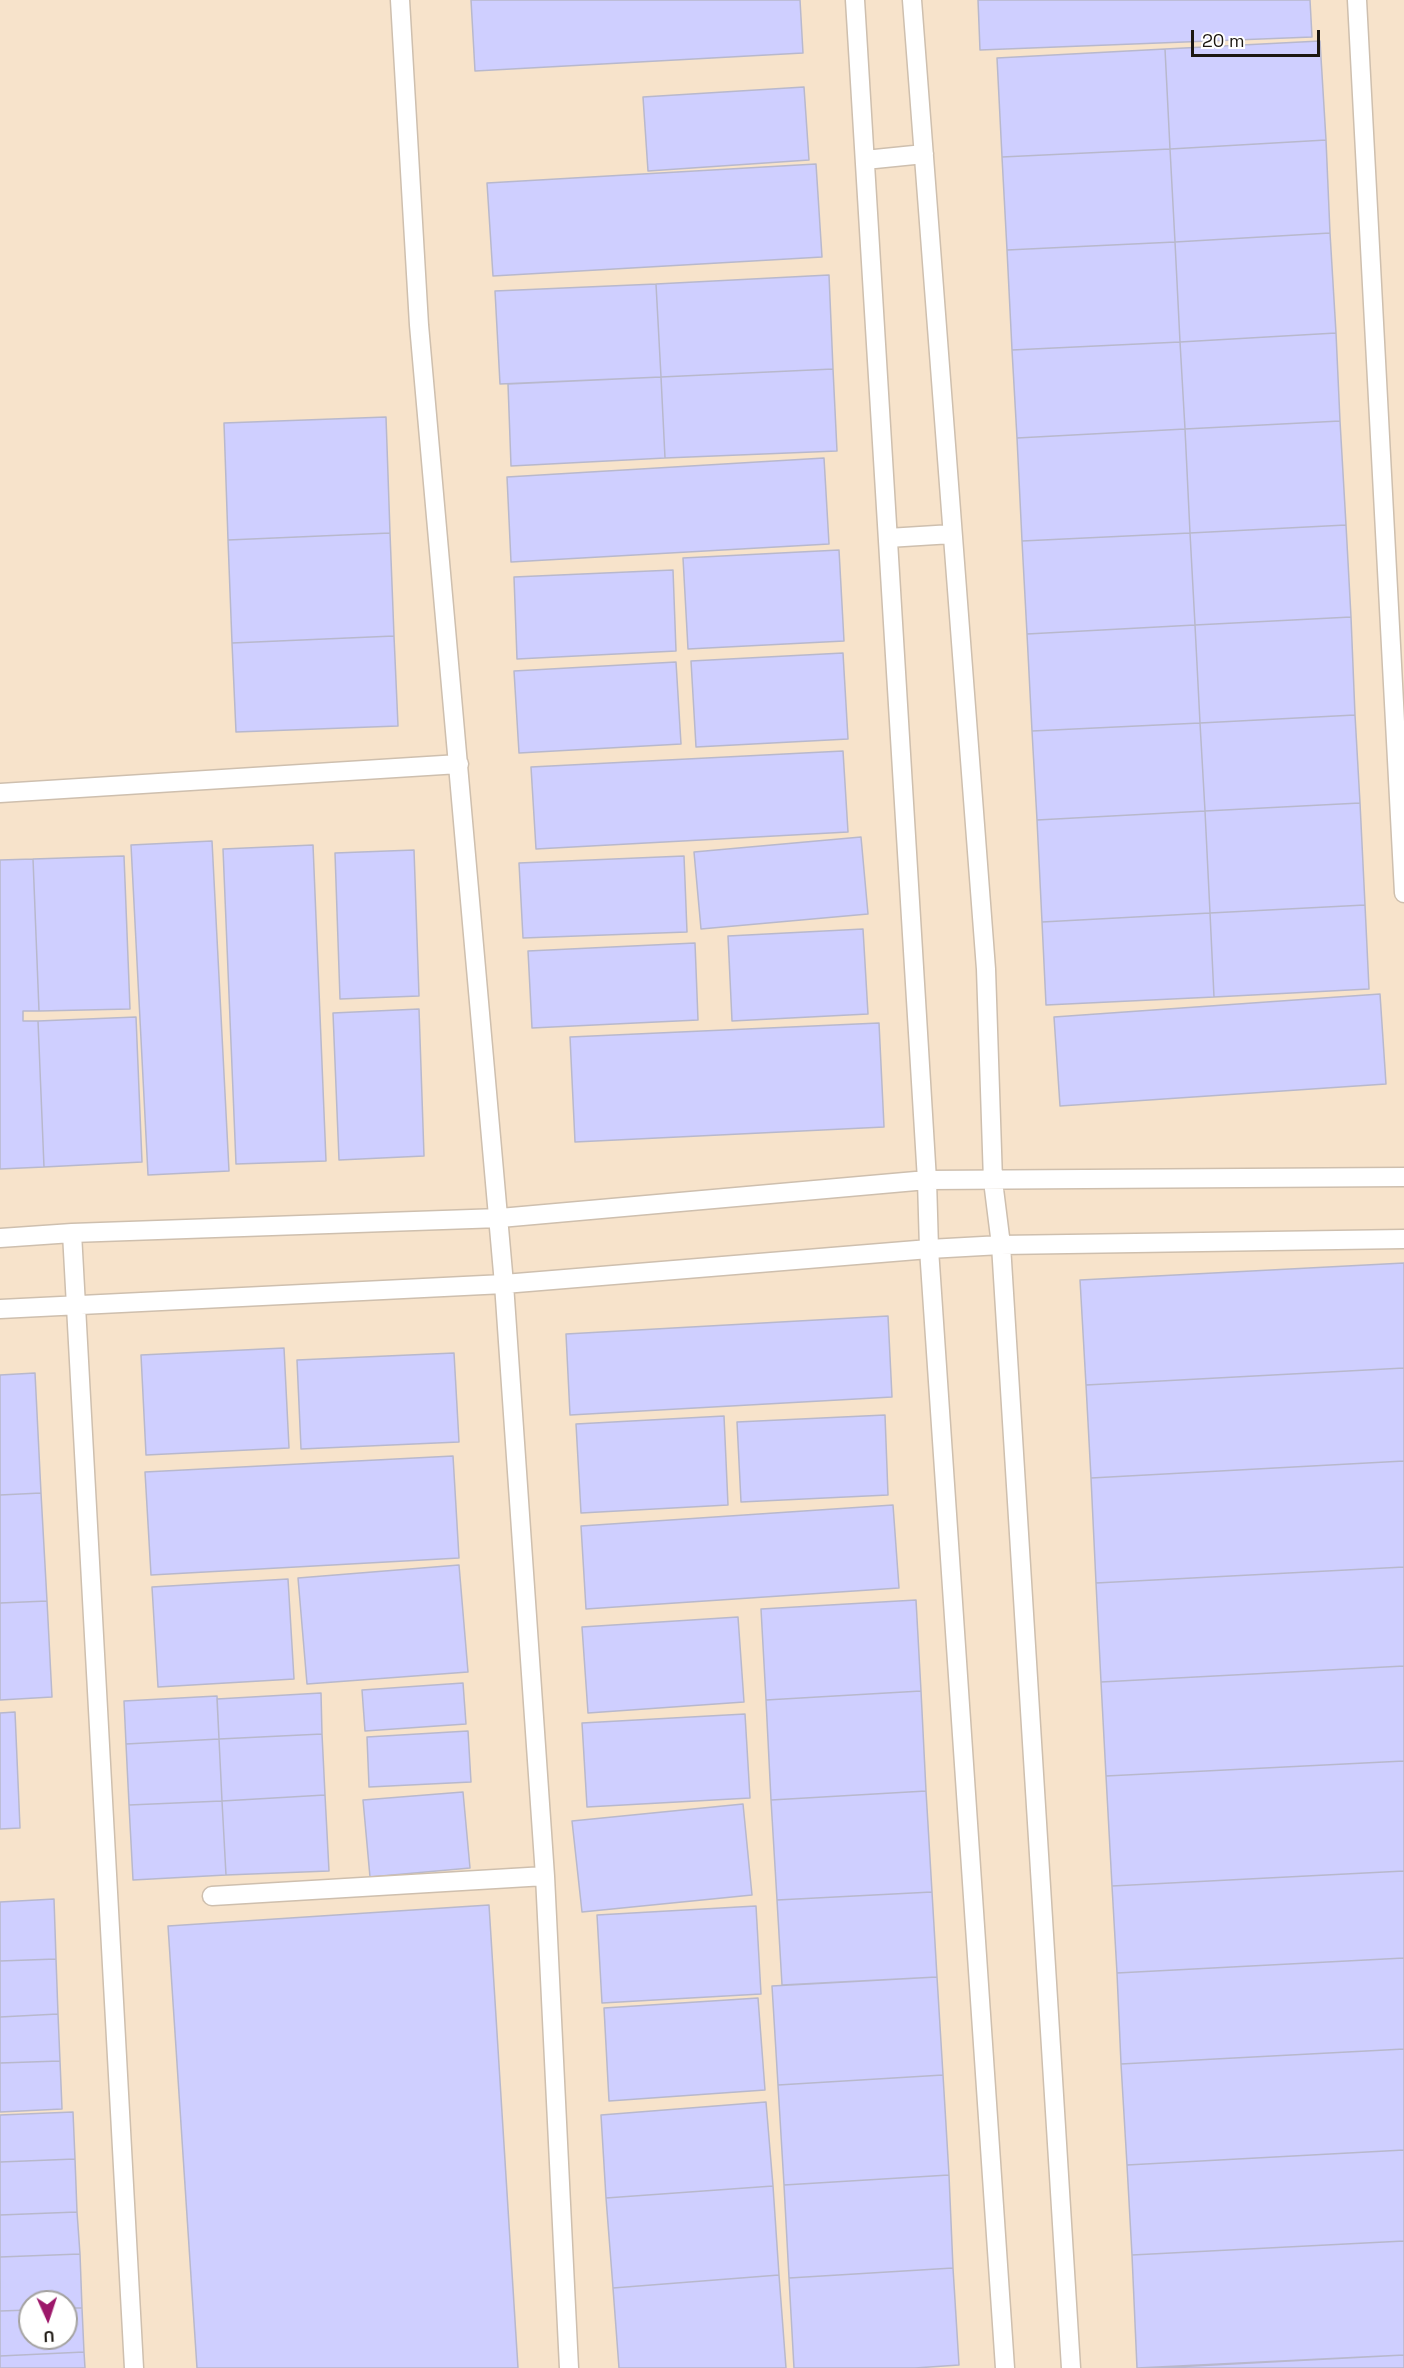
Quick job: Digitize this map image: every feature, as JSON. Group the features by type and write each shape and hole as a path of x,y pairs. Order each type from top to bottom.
{"lane":[{"path":"400,0 419,325 500,1218 545,1876 569,2368"},
{"path":"855,0 927,1180 929,1249 1005,2368"},
{"path":"912,0 986,969 993,1181 1001,1245 1071,2368"},
{"path":"1357,0 1404,893"},
{"path":"865,160 924,154"},
{"path":"888,538 952,534"},
{"path":"0,793 459,764"},
{"path":"0,1238 72,1233 500,1218 927,1180 1404,1177"},
{"path":"72,1233 134,2368"},
{"path":"0,1309 504,1284 1001,1245 1404,1239"},
{"path":"212,1896 545,1876"}],"shaded area":[{"path":"0,0 1404,0 1404,2368 0,2368"}],"building":[{"path":"471,0 800,0 803,53 475,71"},
{"path":"978,0 1310,0 1312,37 980,50"},
{"path":"1320,41 1326,140 1170,149 1165,49"},
{"path":"1165,49 1170,149 1002,157 997,58"},
{"path":"804,87 809,160 648,171 643,97"},
{"path":"1326,140 1330,233 1175,242 1170,149"},
{"path":"1170,149 1175,242 1007,250 1002,157"},
{"path":"816,164 822,257 493,276 487,183"},
{"path":"1330,233 1336,333 1180,342 1175,242"},
{"path":"1175,242 1180,342 1012,350 1007,250"},
{"path":"829,275 833,369 661,377 656,284"},
{"path":"656,284 661,377 500,384 495,291"},
{"path":"1336,333 1340,421 1185,429 1180,342"},
{"path":"1180,342 1185,429 1017,438 1012,350"},
{"path":"833,369 837,451 665,458 661,377"},
{"path":"661,377 665,458 511,466 508,384"},
{"path":"386,417 390,533 228,540 224,423"},
{"path":"1340,421 1346,525 1190,533 1185,429"},
{"path":"1185,429 1190,533 1022,541 1017,438"},
{"path":"824,458 829,544 511,562 507,477"},
{"path":"1346,525 1351,617 1195,625 1190,533"},
{"path":"390,533 394,636 232,643 228,540"},
{"path":"1190,533 1195,625 1027,634 1022,541"},
{"path":"839,550 844,641 688,649 683,558"},
{"path":"673,570 676,651 517,659 514,577"},
{"path":"1351,617 1355,715 1200,723 1195,625"},
{"path":"1195,625 1200,723 1032,731 1027,634"},
{"path":"394,636 398,726 236,732 232,643"},
{"path":"843,653 848,739 696,747 691,661"},
{"path":"676,662 681,744 519,753 514,671"},
{"path":"1355,715 1360,803 1205,811 1200,723"},
{"path":"1200,723 1205,811 1037,820 1032,731"},
{"path":"843,751 848,832 536,849 531,767"},
{"path":"1360,803 1365,905 1210,913 1205,811"},
{"path":"1205,811 1210,913 1042,922 1037,820"},
{"path":"861,837 868,914 701,929 694,852"},
{"path":"212,841 229,1171 148,1175 131,845"},
{"path":"313,845 326,1161 236,1164 223,849"},
{"path":"414,850 419,996 340,999 335,853"},
{"path":"124,856 130,1009 39,1011 33,859"},
{"path":"684,856 687,932 523,938 519,863"},
{"path":"33,859 39,1011 23,1011 23,1021 38,1021 44,1167 0,1169 0,860"},
{"path":"1365,905 1369,989 1214,997 1210,913"},
{"path":"1210,913 1214,997 1046,1005 1042,922"},
{"path":"863,929 868,1014 732,1021 728,936"},
{"path":"695,943 698,1020 532,1028 528,951"},
{"path":"1380,994 1386,1084 1060,1106 1054,1017"},
{"path":"419,1009 424,1156 339,1160 333,1013"},
{"path":"136,1017 142,1162 44,1167 38,1021"},
{"path":"879,1023 884,1127 575,1142 570,1037"},
{"path":"1404,1263 1404,1368 1086,1385 1080,1280"},
{"path":"888,1316 892,1397 570,1415 566,1334"},
{"path":"284,1348 289,1448 146,1455 141,1355"},
{"path":"454,1353 459,1442 301,1449 297,1360"},
{"path":"1404,1368 1404,1461 1091,1478 1086,1385"},
{"path":"35,1373 41,1493 0,1495 0,1375"},
{"path":"885,1415 888,1495 741,1502 737,1422"},
{"path":"724,1416 728,1505 581,1513 576,1424"},
{"path":"453,1456 459,1558 151,1575 145,1472"},
{"path":"1404,1461 1404,1567 1096,1583 1091,1478"},
{"path":"41,1493 47,1601 0,1603 0,1495"},
{"path":"893,1505 899,1588 586,1609 581,1526"},
{"path":"459,1565 468,1672 307,1684 298,1578"},
{"path":"1404,1567 1404,1666 1101,1682 1096,1583"},
{"path":"288,1579 294,1679 158,1687 152,1587"},
{"path":"916,1600 921,1691 766,1700 761,1609"},
{"path":"47,1601 52,1697 0,1700 0,1603"},
{"path":"738,1617 744,1702 588,1713 582,1627"},
{"path":"1404,1666 1404,1761 1106,1776 1101,1682"},
{"path":"463,1683 466,1724 365,1731 362,1690"},
{"path":"921,1691 926,1791 771,1800 766,1700"},
{"path":"321,1693 322,1734 219,1739 217,1699"},
{"path":"217,1696 219,1739 126,1744 124,1701"},
{"path":"15,1712 20,1828 0,1829 0,1713"},
{"path":"745,1714 750,1798 587,1807 582,1723"},
{"path":"468,1731 471,1782 369,1787 367,1737"},
{"path":"322,1734 325,1795 222,1801 219,1739"},
{"path":"219,1739 222,1801 129,1805 126,1744"},
{"path":"1404,1761 1404,1871 1112,1886 1106,1776"},
{"path":"926,1791 932,1892 777,1900 771,1800"},
{"path":"463,1792 470,1868 370,1877 363,1800"},
{"path":"325,1795 329,1871 226,1875 222,1801"},
{"path":"222,1801 226,1875 133,1880 129,1805"},
{"path":"743,1804 752,1895 582,1912 572,1821"},
{"path":"1404,1871 1404,1958 1117,1973 1112,1886"},
{"path":"932,1892 937,1977 782,1985 777,1900"},
{"path":"54,1899 56,1959 0,1961 0,1902"},
{"path":"489,1905 518,2368 197,2368 168,1926"},
{"path":"756,1906 761,1994 602,2003 597,1915"},
{"path":"1404,1958 1404,2049 1121,2064 1117,1973"},
{"path":"56,1959 58,2014 0,2017 0,1961"},
{"path":"937,1977 943,2075 778,2085 772,1986"},
{"path":"758,1998 765,2090 609,2101 604,2008"},
{"path":"58,2014 60,2061 0,2063 0,2017"},
{"path":"1404,2049 1404,2150 1127,2165 1121,2064"},
{"path":"60,2061 62,2109 0,2112 0,2063"},
{"path":"943,2075 949,2175 784,2185 778,2085"},
{"path":"766,2102 773,2186 606,2198 601,2115"},
{"path":"73,2112 75,2159 0,2162 0,2115"},
{"path":"1404,2150 1404,2241 1132,2255 1127,2165"},
{"path":"75,2159 77,2212 0,2215 0,2162"},
{"path":"949,2175 953,2268 789,2278 784,2185"},
{"path":"773,2186 779,2275 613,2288 606,2198"},
{"path":"77,2212 80,2254 0,2257 0,2215"},
{"path":"1404,2241 1404,2355 1137,2368 1132,2255"},
{"path":"80,2254 82,2308 78,2308 78,2290 18,2290 18,2310 0,2311 0,2257"},
{"path":"953,2268 959,2365 915,2368 794,2368 789,2278"},
{"path":"779,2275 786,2368 619,2368 613,2288"},
{"path":"78,2308 82,2308 84,2352 0,2356 0,2311 18,2310 18,2350 78,2350"},
{"path":"84,2352 85,2368 0,2368 0,2356"},
{"path":"1404,2355 1404,2368 1156,2368"}]}
